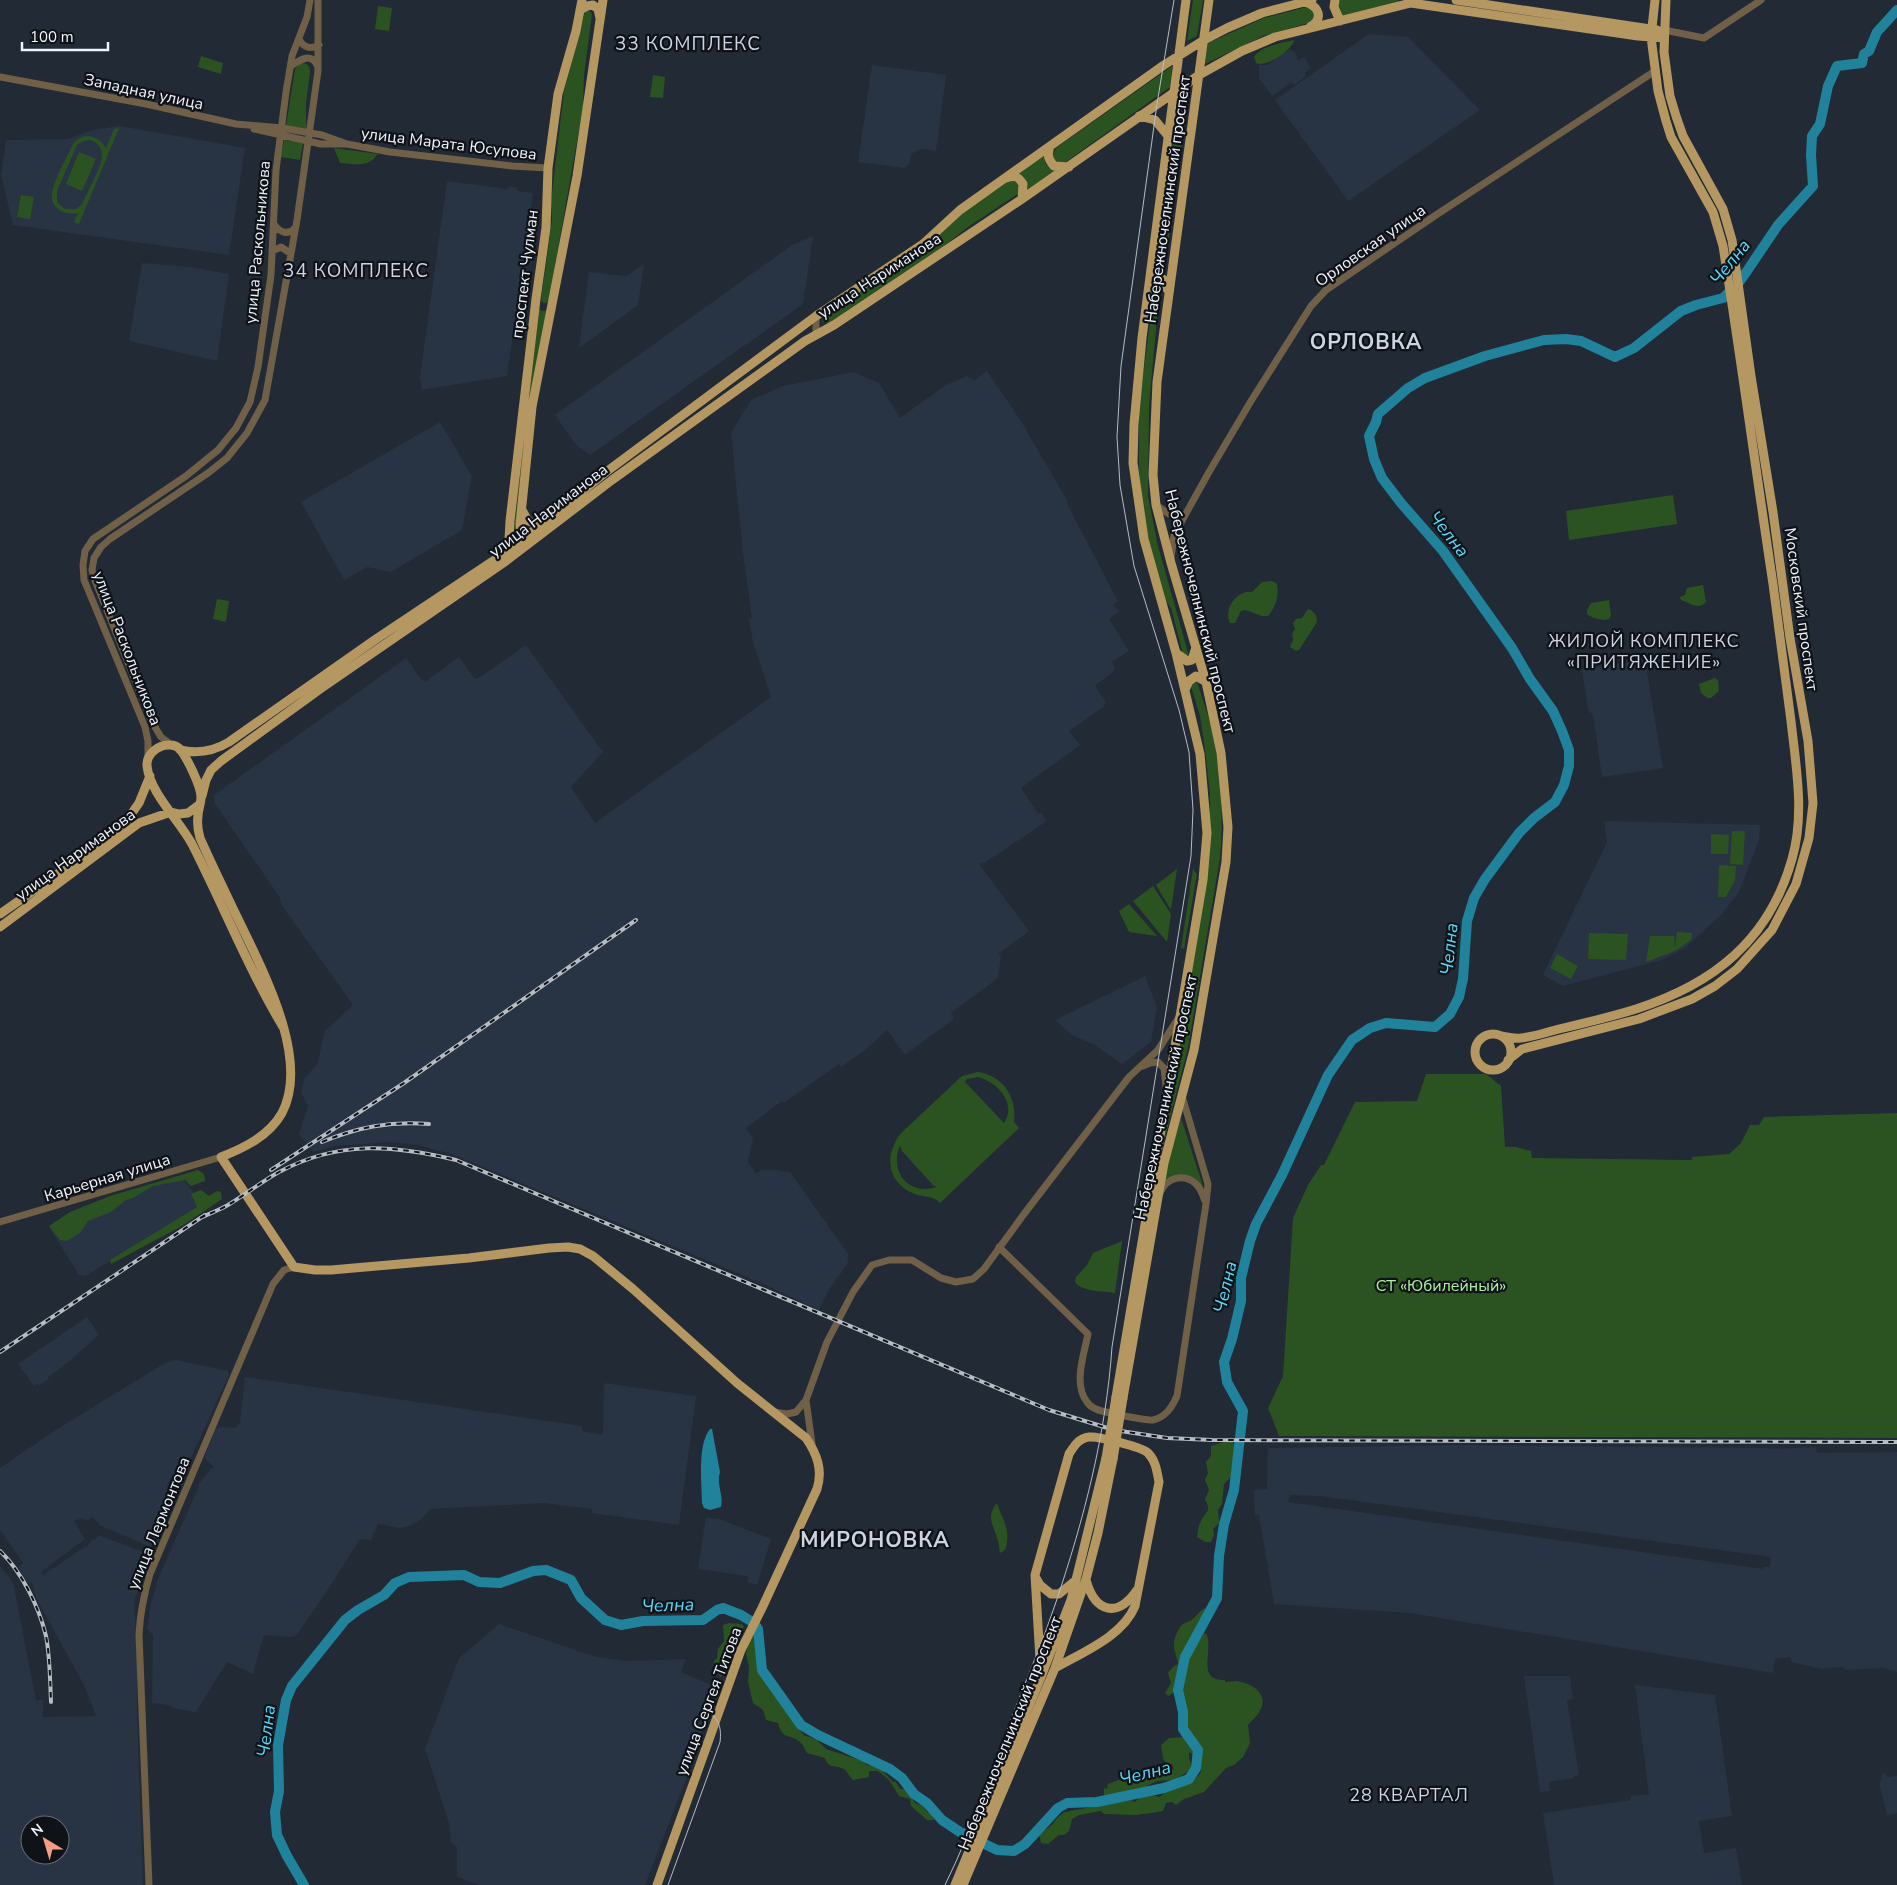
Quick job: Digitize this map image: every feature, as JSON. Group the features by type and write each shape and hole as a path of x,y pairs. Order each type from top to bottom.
{"main road":[{"name":"проспект Чулман","path":"514,549 509,539 510,521 546,228 548,168 558,94 582,0"},
{"name":"проспект Чулман","path":"524,542 520,532 532,407 578,176 603,0"},
{"name":"Набережночелнинский проспект","path":"1120,1398 1208,833 1200,754 1176,653 1144,539 1133,463 1137,384 1186,0"},
{"name":"Набережночелнинский проспект","path":"993,1803 1055,1668 1081,1579 1109,1459 1164,1163 1194,1050 1226,862 1226,792 1221,753 1206,682 1156,505 1153,475 1157,382 1209,0"},
{"path":"1335,0 1334,7 1340,21"},
{"path":"1456,0 1664,34"},
{"name":"Московский проспект","path":"1655,0 1652,33 1658,91 1671,137 1713,212 1723,246 1740,322 1773,512 1790,638 1808,741 1813,803 1809,838 1796,884 1772,930 1737,969 1715,986 1692,999 1639,1020 1522,1049 1502,1066 1491,1069 1482,1066 1476,1057 1475,1047 1480,1039 1493,1034 1520,1039 1626,1012 1661,1001 1712,974 1731,959 1761,926 1773,906 1792,860 1796,840 1799,811 1798,781 1781,641 1742,380 1740,322 1732,240 1723,209 1683,136 1676,116 1668,82 1664,52 1666,0"},
{"path":"1308,1 1318,9 1319,16 1316,24 1308,28"},
{"name":"улица Нариманова","path":"524,542 545,522 606,472 816,316 923,244 960,210 1180,54 1227,28 1262,13 1308,1"},
{"name":"улица Нариманова","path":"282,1027 276,1000 266,975 200,838 197,822 208,775 221,761 314,693 816,334 834,324 1022,199 1199,75 1242,51 1308,28 1402,5 1419,4 1652,33"},
{"path":"580,10 593,5 598,9 600,18"},
{"path":"1206,17 1216,26 1227,28"},
{"path":"1139,116 1155,120 1168,136"},
{"path":"1050,146 1049,160 1054,166 1069,167"},
{"path":"1005,178 1013,175 1019,178 1023,184 1024,193 1022,199"},
{"path":"1149,292 1153,279 1157,277 1166,281 1168,294"},
{"path":"536,299 543,308 552,302"},
{"path":"606,472 606,479 612,480"},
{"path":"522,509 528,521 535,523 545,522"},
{"name":"улица Нариманова","path":"176,747 187,752 203,751 229,742 376,639 514,549"},
{"path":"1176,653 1187,661 1192,660 1195,656 1196,646"},
{"path":"1185,690 1189,681 1196,676 1206,682"},
{"path":"201,800 194,776 176,747 158,748 148,759 147,768 150,776 162,802 171,812 191,844 257,982 282,1027 289,1053 291,1071 287,1099 282,1113 255,1140 221,1157 294,1267 331,1270 469,1258 549,1248 568,1247 580,1249 593,1256 633,1289 736,1383 806,1438 813,1448"},
{"name":"улица Нариманова","path":"0,914 83,856 127,820 139,803 150,776"},
{"name":"улица Нариманова","path":"0,927 139,823 171,812 188,813 201,800"},
{"path":"1501,1036 1510,1045 1511,1050 1508,1060"},
{"path":"1041,1677 1035,1575 1069,1454 1075,1445 1090,1437 1137,1447 1148,1454 1156,1465 1159,1482 1135,1606 1130,1618 1117,1632 1055,1668"},
{"name":"улица Сергея Титова","path":"657,1885 741,1650 817,1489 820,1475 813,1448"},
{"path":"1035,1575 1040,1585 1051,1594 1059,1594 1081,1579 1095,1600 1103,1607 1115,1608 1128,1602 1138,1588"},
{"name":"Набережночелнинский проспект","path":"963,1885 969,1864 1041,1677 1081,1579"},
{"name":"Набережночелнинский проспект","path":"955,1885 969,1864"}],"street":[{"name":"улица Раскольникова","path":"148,759 148,741 145,727 84,580 85,551 88,545 101,533 204,462 227,441 250,402 258,367 271,275 276,170 291,66 310,0"},
{"name":"улица Раскольникова","path":"176,747 161,737 152,722 94,578 92,570 94,558 110,539 208,473 227,458 247,433 265,400 309,141 318,71 318,0"},
{"path":"1664,34 1704,38 1761,0"},
{"path":"299,39 307,47 311,48 319,45"},
{"path":"291,66 301,58 307,58 316,63 318,71"},
{"name":"Орловская улица","path":"1171,563 1174,536 1182,520 1251,401 1312,306 1326,290 1655,71"},
{"name":"Западная улица","path":"0,77 146,104 236,124 282,128"},
{"path":"236,124 321,144 348,144"},
{"path":"282,128 322,135 348,144"},
{"name":"улица Марата Юсупова","path":"348,144 390,152 548,168"},
{"path":"274,224 278,230 286,233 295,228"},
{"path":"272,251 281,247 290,253"},
{"path":"816,316 816,334"},
{"path":"1156,505 1182,520"},
{"path":"774,1412 787,1414 796,1412 806,1400 830,1336 853,1292 872,1265 889,1260 912,1260 941,1278 956,1282 973,1279 984,1269 1129,1077 1158,1050 1179,1017"},
{"path":"1138,1069 1150,1063 1158,1062 1164,1068 1167,1089"},
{"path":"1000,1247 1088,1334 1080,1376 1086,1402 1095,1409 1152,1420 1164,1415 1173,1406 1177,1396 1208,1184 1182,1095"},
{"name":"Карьерная улица","path":"0,1222 221,1157"},
{"path":"1156,1203 1165,1184 1174,1178 1185,1178 1195,1183 1206,1204"},
{"name":"улица Лермонтова","path":"149,1885 139,1635 144,1594 150,1574 273,1284 284,1270 294,1267"},
{"path":"806,1400 813,1448"}],"shaded area":[{"path":"1369,34 1408,37 1480,110 1348,201 1275,100"},
{"path":"1290,49 1296,53 1298,60 1304,57 1311,68 1305,73 1306,76 1294,85 1292,82 1272,96 1259,78 1259,65 1267,65"},
{"path":"872,65 946,75 936,151 921,149 911,154 909,164 905,168 858,162"},
{"path":"120,126 245,148 229,255 13,225 1,175 6,140 68,139 92,130"},
{"path":"447,181 508,189 509,186 518,188 517,191 533,193 507,376 422,390 420,377"},
{"path":"813,236 803,304 590,455 577,446 555,415 792,245"},
{"path":"142,263 190,267 229,274 217,361 129,341"},
{"path":"644,264 638,305 579,348 589,272 626,276"},
{"path":"987,371 1021,421 1068,502 1067,504 1118,601 1113,605 1120,611 1109,619 1129,651 1112,662 1115,669 1095,685 1106,703 1103,707 1069,731 1080,745 1021,788 1038,813 1041,813 1047,821 983,864 982,862 979,864 1029,931 998,954 1001,955 998,978 951,1013 954,1019 905,1055 887,1030 864,1051 841,1067 839,1064 784,1103 782,1101 746,1128 753,1138 748,1162 756,1173 762,1170 790,1172 849,1255 847,1259 849,1262 828,1291 819,1310 759,1282 454,1155 418,1145 389,1142 336,1146 313,1152 299,1134 308,1106 301,1093 304,1079 318,1063 324,1032 353,1005 282,906 279,896 215,804 214,795 406,658 425,682 459,657 475,679 526,645 603,752 571,787 595,823 771,697 753,642 749,619 752,618 743,553 731,433 751,400 783,386 854,372 879,383 900,418 946,385 967,376 975,380"},
{"path":"440,422 472,476 462,530 391,572 367,567 344,580 301,502"},
{"path":"1645,660 1663,768 1602,777 1593,715 1588,710 1582,669"},
{"path":"1604,821 1760,825 1759,840 1739,892 1722,914 1685,948 1662,960 1563,986 1543,975 1607,842"},
{"path":"1145,976 1157,1007 1151,1042 1122,1064 1095,1045 1072,1035 1055,1020"},
{"path":"179,1177 184,1180 204,1206 85,1276 79,1275 49,1227 106,1201"},
{"path":"87,1317 99,1335 48,1377 49,1379 34,1386 18,1364"},
{"path":"176,1360 228,1371 229,1375 184,1473 170,1478 167,1486 171,1501 151,1547 99,1525 93,1517 87,1521 82,1518 74,1521 85,1539 41,1572 43,1575 87,1547 93,1539 96,1540 98,1535 149,1554 134,1602 137,1645 137,1714 143,1885 0,1885 0,1566 13,1582 36,1700 43,1700 43,1717 96,1716 85,1687 37,1600 32,1583 29,1584 18,1567 23,1563 0,1530 0,1468 54,1431 165,1363"},
{"path":"245,1377 582,1426 582,1431 603,1435 604,1383 696,1396 679,1525 592,1513 592,1509 544,1503 430,1509 423,1518 412,1525 400,1528 378,1524 371,1540 360,1539 296,1636 264,1635 253,1674 227,1662 196,1712 152,1703 153,1635 147,1629 157,1581 198,1485 211,1468 213,1469 214,1467 204,1457 216,1429 220,1427 235,1428 240,1423"},
{"path":"1460,1445 1775,1449 1816,1447 1817,1453 1897,1452 1897,1672 1884,1668 1846,1670 1842,1667 1821,1669 1792,1662 1790,1657 1775,1659 1773,1673 1410,1613 1274,1604 1259,1515 1255,1515 1254,1490 1267,1489 1268,1448","holes":["1290,1495 1320,1496 1771,1557 1770,1567 1763,1567 1763,1569 1288,1502"]},
{"path":"706,1518 719,1519 771,1539 757,1585 747,1582 748,1576 698,1569"},
{"path":"499,1624 596,1657 628,1661 686,1659 681,1672 714,1686 701,1717 702,1738 645,1885 480,1885 457,1877 457,1847 451,1843 449,1823 425,1749 459,1658"},
{"path":"1524,1676 1570,1676 1573,1699 1567,1700 1579,1775 1574,1776 1574,1778 1549,1782 1550,1791 1540,1792"},
{"path":"1635,1685 1715,1695 1732,1816 1699,1821 1704,1853 1736,1848 1742,1885 1554,1885 1543,1813 1631,1800 1631,1796 1649,1794"},
{"path":"1885,1773 1887,1777 1897,1776 1897,1813 1887,1815 1879,1782 1882,1781 1881,1774"}],"green space":[{"path":"1193,0 1203,0 1197,36 1187,41"},
{"path":"1339,0 1399,0 1397,3 1342,16 1339,13"},
{"path":"378,6 392,8 389,31 375,29"},
{"path":"1307,7 1311,8 1316,15 1312,22 1263,36 1205,64 1208,43 1264,18"},
{"path":"589,10 592,14 584,75 583,108 549,299 546,303 543,303 541,300 552,220 551,202 564,91 585,12"},
{"path":"1294,40 1289,49 1272,61 1256,63 1254,57 1261,50"},
{"path":"201,56 223,63 221,74 198,67"},
{"path":"303,63 310,68 306,103 306,129 286,126 295,69 299,64"},
{"path":"1172,66 1170,87 1063,164 1054,161 1052,156 1056,148"},
{"path":"653,75 665,77 663,98 650,97"},
{"path":"1190,86 1167,250 1161,275 1154,275 1180,94"},
{"path":"119,128 79,224 74,222 78,213 73,214 59,210 53,203 52,193 55,181 74,142 87,136 96,138 106,148 114,129","holes":["90,140 99,145 102,152 97,172 82,204 76,209 65,209 57,202 57,191 77,145 83,141"]},
{"path":"284,140 303,143 300,160 281,157"},
{"path":"334,148 378,154 366,163 340,163"},
{"path":"79,152 96,159 82,191 66,184"},
{"path":"1044,153 1046,164 1053,170 1058,170 1027,191 1026,180 1017,173"},
{"path":"1011,179 1019,183 1019,193 968,227 940,249 829,323 822,322 824,314 915,254 967,210"},
{"path":"21,195 34,197 30,219 17,217"},
{"path":"1155,282 1158,282 1160,285 1149,405 1148,496 1158,546 1189,656 1186,658 1184,658 1171,608 1163,597 1153,561 1143,514 1139,468 1139,408"},
{"path":"538,308 542,311 550,310 530,397 516,531 514,528"},
{"path":"1673,495 1677,524 1569,540 1566,511"},
{"path":"1272,581 1277,584 1277,597 1275,605 1268,616 1262,616 1245,610 1241,611 1235,623 1230,623 1228,612 1237,597 1246,592 1252,592 1262,582"},
{"path":"1703,585 1706,602 1703,605 1697,606 1681,600 1680,597 1685,595 1687,588"},
{"path":"217,599 229,601 226,622 213,619"},
{"path":"1609,600 1611,615 1609,619 1598,619 1587,614 1591,603"},
{"path":"1308,609 1316,615 1317,622 1299,650 1296,651 1290,647 1293,640 1292,634 1295,629 1293,623 1296,619 1302,618"},
{"path":"1715,678 1718,680 1719,691 1711,698 1707,698 1701,693 1699,684"},
{"path":"1197,681 1211,726 1217,758 1222,808 1220,858 1188,1048 1160,1157 1209,858 1210,794 1200,716 1190,683"},
{"path":"1732,831 1745,831 1743,865 1730,864"},
{"path":"1711,834 1729,835 1728,854 1711,854"},
{"path":"1719,865 1736,866 1735,880 1726,897 1718,897"},
{"path":"1177,869 1171,910 1156,885"},
{"path":"1193,869 1197,874 1184,949 1181,948"},
{"path":"1153,886 1171,914 1167,942 1133,901"},
{"path":"1129,904 1157,936 1129,932 1119,911"},
{"path":"1677,932 1692,933 1691,940 1675,951 1646,962 1650,936 1674,936 1675,948"},
{"path":"1589,933 1628,934 1626,960 1588,959"},
{"path":"1557,954 1578,966 1571,979 1550,968"},
{"path":"978,1072 987,1074 1002,1083 1011,1097 1014,1122 1019,1128 940,1203 932,1198 915,1194 899,1183 894,1176 890,1160 900,1134 962,1076","holes":["978,1077 992,1084 1007,1101 1007,1116 1004,1123 965,1082 967,1079","900,1145 902,1151 937,1187 918,1188 904,1180 899,1173 897,1164"]},
{"name":"СТ «Юбилейный»","path":"1426,1074 1486,1074 1501,1086 1505,1147 1516,1147 1531,1151 1532,1158 1692,1160 1692,1157 1729,1154 1741,1143 1750,1125 1759,1125 1764,1117 1897,1113 1897,1438 1279,1436 1268,1408 1283,1376 1293,1218 1308,1185 1321,1165 1324,1165 1355,1102 1417,1101"},
{"path":"1181,1118 1203,1189 1188,1176 1163,1182"},
{"path":"198,1170 204,1174 205,1181 191,1186 185,1180 153,1186 126,1200 111,1212 88,1221 80,1233 66,1241 60,1240 49,1226 70,1212 110,1196"},
{"path":"201,1190 209,1196 217,1191 221,1192 222,1199 182,1226 111,1264 110,1260 197,1207 191,1194"},
{"path":"1122,1241 1115,1293 1083,1288 1075,1282 1076,1277 1087,1265 1093,1253"},
{"path":"1230,1440 1235,1445 1231,1477 1224,1484 1222,1504 1218,1510 1219,1523 1213,1529 1214,1535 1211,1542 1205,1542 1197,1537 1200,1523 1208,1511 1205,1499 1209,1490 1205,1480 1208,1473 1206,1462 1211,1456 1211,1446"},
{"path":"997,1503 1007,1531 1005,1550 1000,1553 991,1517 993,1508"},
{"path":"1205,1608 1204,1616 1192,1634 1182,1664 1185,1670 1183,1676 1178,1676 1175,1692 1168,1696 1165,1693 1171,1683 1168,1673 1178,1664 1174,1645 1179,1628"},
{"path":"729,1623 744,1626 733,1646 729,1667 724,1675 720,1677 714,1666 714,1661 717,1658 718,1649 724,1641 723,1625"},
{"path":"1204,1633 1207,1635 1207,1664 1211,1676 1216,1679 1225,1680 1225,1682 1237,1681 1245,1683 1257,1690 1262,1697 1261,1709 1248,1725 1250,1743 1243,1757 1234,1765 1226,1768 1204,1792 1184,1799 1176,1805 1172,1802 1166,1803 1163,1811 1136,1815 1104,1814 1101,1811 1079,1815 1072,1819 1069,1831 1064,1835 1059,1835 1048,1844 1041,1843 1039,1834 1052,1825 1064,1812 1131,1800 1135,1802 1146,1795 1159,1797 1170,1789 1188,1782 1199,1775 1201,1772 1201,1749 1193,1736 1179,1723 1176,1697 1183,1684 1191,1655"},
{"path":"754,1635 759,1671 779,1702 795,1720 795,1725 805,1736 818,1741 826,1749 863,1761 867,1765 876,1766 893,1782 896,1782 900,1789 906,1789 915,1803 923,1806 927,1812 931,1813 934,1820 927,1820 911,1806 910,1799 899,1796 889,1780 878,1771 869,1771 869,1777 853,1780 845,1770 828,1764 825,1758 807,1753 801,1743 784,1735 778,1723 766,1720 763,1710 753,1703 748,1682 749,1666 746,1654 749,1636"},
{"path":"1184,1737 1186,1741 1192,1743 1196,1751 1193,1755 1189,1752 1192,1766 1187,1772 1174,1780 1157,1781 1141,1789 1111,1796 1104,1795 1104,1788 1107,1789 1108,1784 1127,1777 1142,1777 1156,1771 1164,1773 1174,1769 1172,1764 1166,1764 1161,1745 1169,1738"}],"water":[{"path":"710,1429 712,1429 720,1472 719,1481 722,1503 721,1507 710,1510 704,1508 702,1503 701,1475 703,1444"}],"waterway":[{"name":"Челна","path":"304,1885 277,1835 275,1812 279,1791 278,1745 286,1700 292,1686 345,1620 384,1595 395,1583 409,1577 464,1575 479,1582 500,1583 533,1571 546,1570 571,1580 581,1598 605,1620 621,1625 643,1621 703,1620 723,1608 741,1615 754,1623 758,1629 762,1670 801,1725 890,1769 902,1778 914,1794 927,1803 942,1820 960,1832 997,1850 1014,1851 1025,1844 1058,1808 1067,1803 1097,1802 1164,1788 1189,1779 1196,1768 1198,1750 1183,1729 1183,1712 1178,1690 1185,1657 1217,1598 1219,1556 1224,1524 1234,1490 1243,1411 1227,1382 1224,1362 1232,1339 1241,1301 1241,1278 1256,1224 1282,1175 1328,1075 1352,1040 1370,1028 1386,1023 1435,1027 1450,1014 1459,997 1463,979 1467,921 1474,898 1485,879 1519,833 1534,818 1555,802 1564,785 1569,766 1569,750 1553,711 1530,679 1512,648 1443,551 1382,478 1374,459 1369,436 1378,414 1408,388 1425,378 1485,356 1544,340 1566,339 1581,341 1615,357 1634,348 1681,311 1723,298 1737,285 1778,225 1813,186 1812,136 1820,124 1828,86 1837,66 1862,63 1864,54 1869,51 1877,32 1897,10"}],"tram line":[{"path":"945,1885 974,1820 1051,1615 1076,1539 1092,1476 1105,1412 1112,1347 1191,856 1193,810 1189,752 1179,710 1134,566 1120,485 1117,437 1121,366 1157,104 1174,0"},
{"path":"668,1885 720,1742 718,1722 704,1708"}],"railway":[{"path":"271,1170 404,1083 636,920"},
{"path":"322,1142 348,1132 374,1126 401,1123 429,1124"},
{"path":"200,1218 228,1205 279,1172 301,1162 345,1150 366,1148 410,1151 456,1160 1049,1410 1114,1430 1167,1438 1212,1440 1897,1442"},
{"path":"0,1352 205,1215"},
{"path":"0,1551 8,1559 29,1590 43,1625 50,1669 51,1702"}],"district":[{"name":"33 КОМПЛЕКС","path":"688,43"},
{"name":"34 КОМПЛЕКС","path":"356,270"},
{"name":"ОРЛОВКА","path":"1366,342"},
{"name":"ЖИЛОЙ КОМПЛЕКС «ПРИТЯЖЕНИЕ»","path":"1644,651"},
{"name":"МИРОНОВКА","path":"875,1540"},
{"name":"28 КВАРТАЛ","path":"1409,1795"}]}
